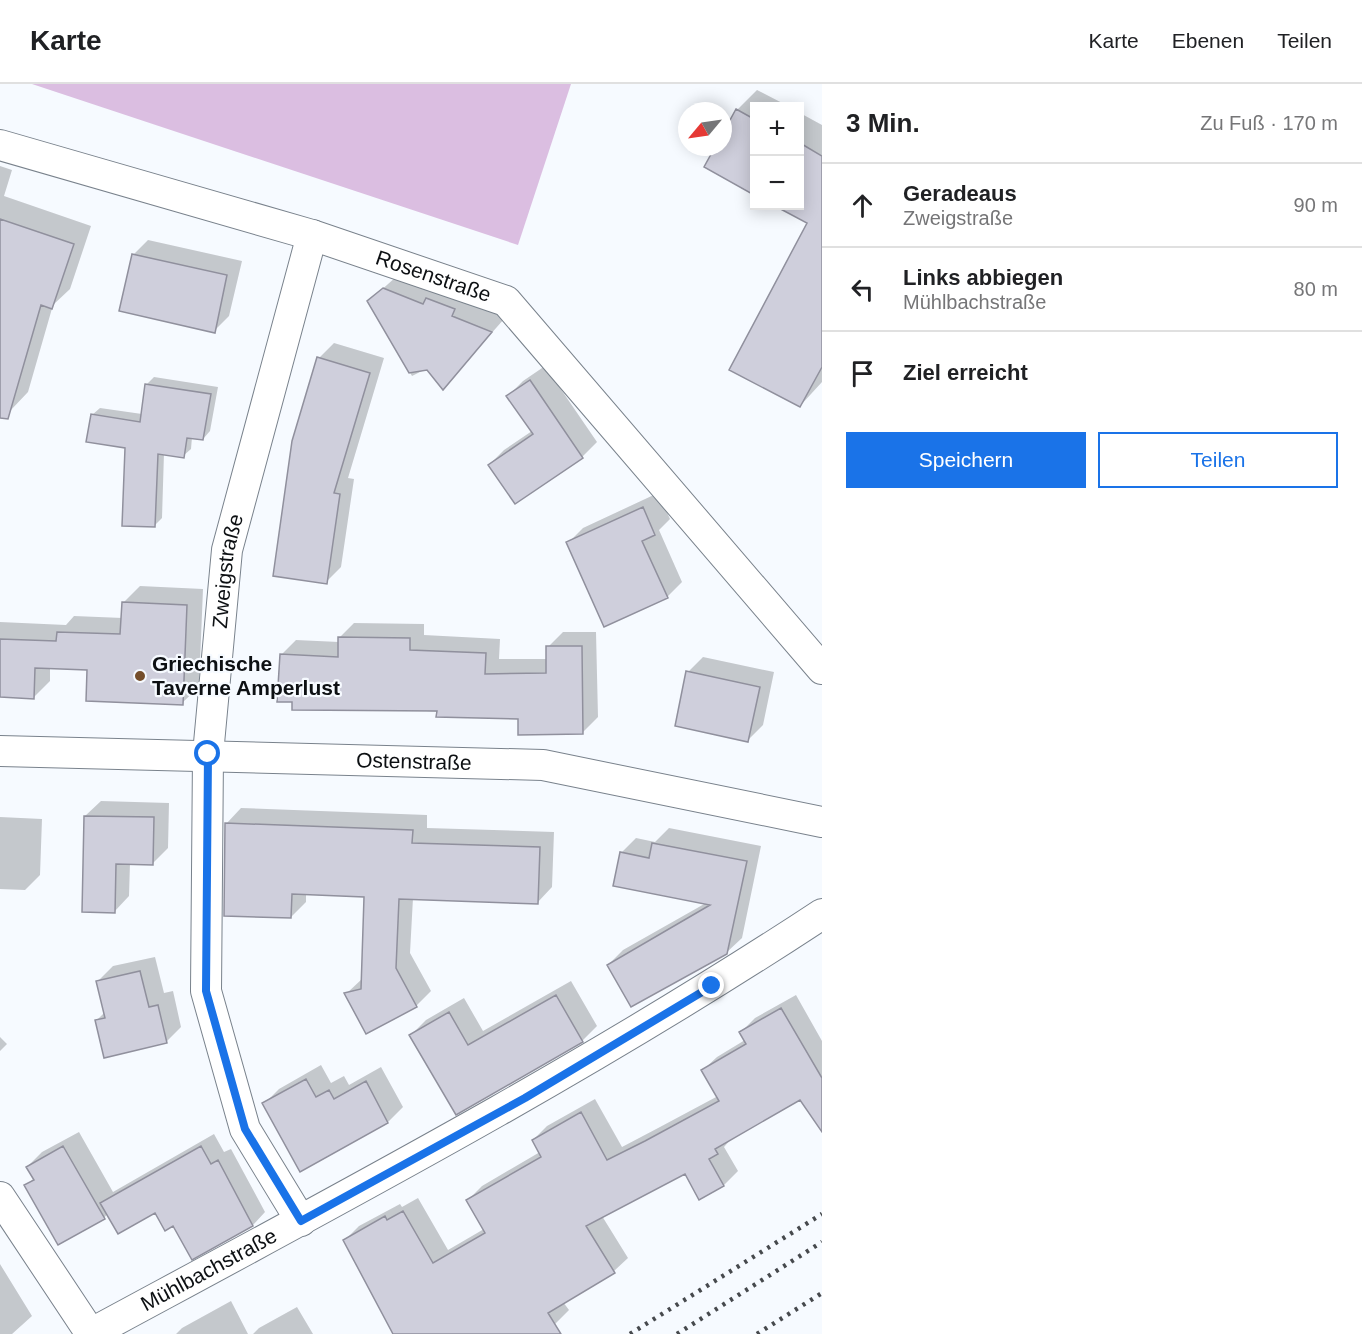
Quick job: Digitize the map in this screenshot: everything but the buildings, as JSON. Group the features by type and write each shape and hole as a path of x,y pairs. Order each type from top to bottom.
{"street":[{"name":"Rosenstraße","path":"0,146 312,235 506,301 822,669"},
{"name":"Zweigstraße","path":"301,1221 245,1129 206,991 208,754 227,550 312,235"},
{"name":"Ostenstraße","path":"0,751 208,754 543,765 822,822"},
{"name":"Mühlbachstraße","path":"91,1334 525,1098 712,986 822,914"},
{"path":"0,1197 91,1334"}],"shaded area":[{"path":"32,84 571,84 518,245"}],"railway":[{"path":"630,1334 822,1214"},
{"path":"677,1334 822,1242"},
{"path":"757,1334 822,1293"}],"place":[{"name":"Griechische Taverne Amperlust","path":"140,676"}],"route":[{"path":"208,754 206,991 245,1129 301,1221 525,1098 712,986"}]}
